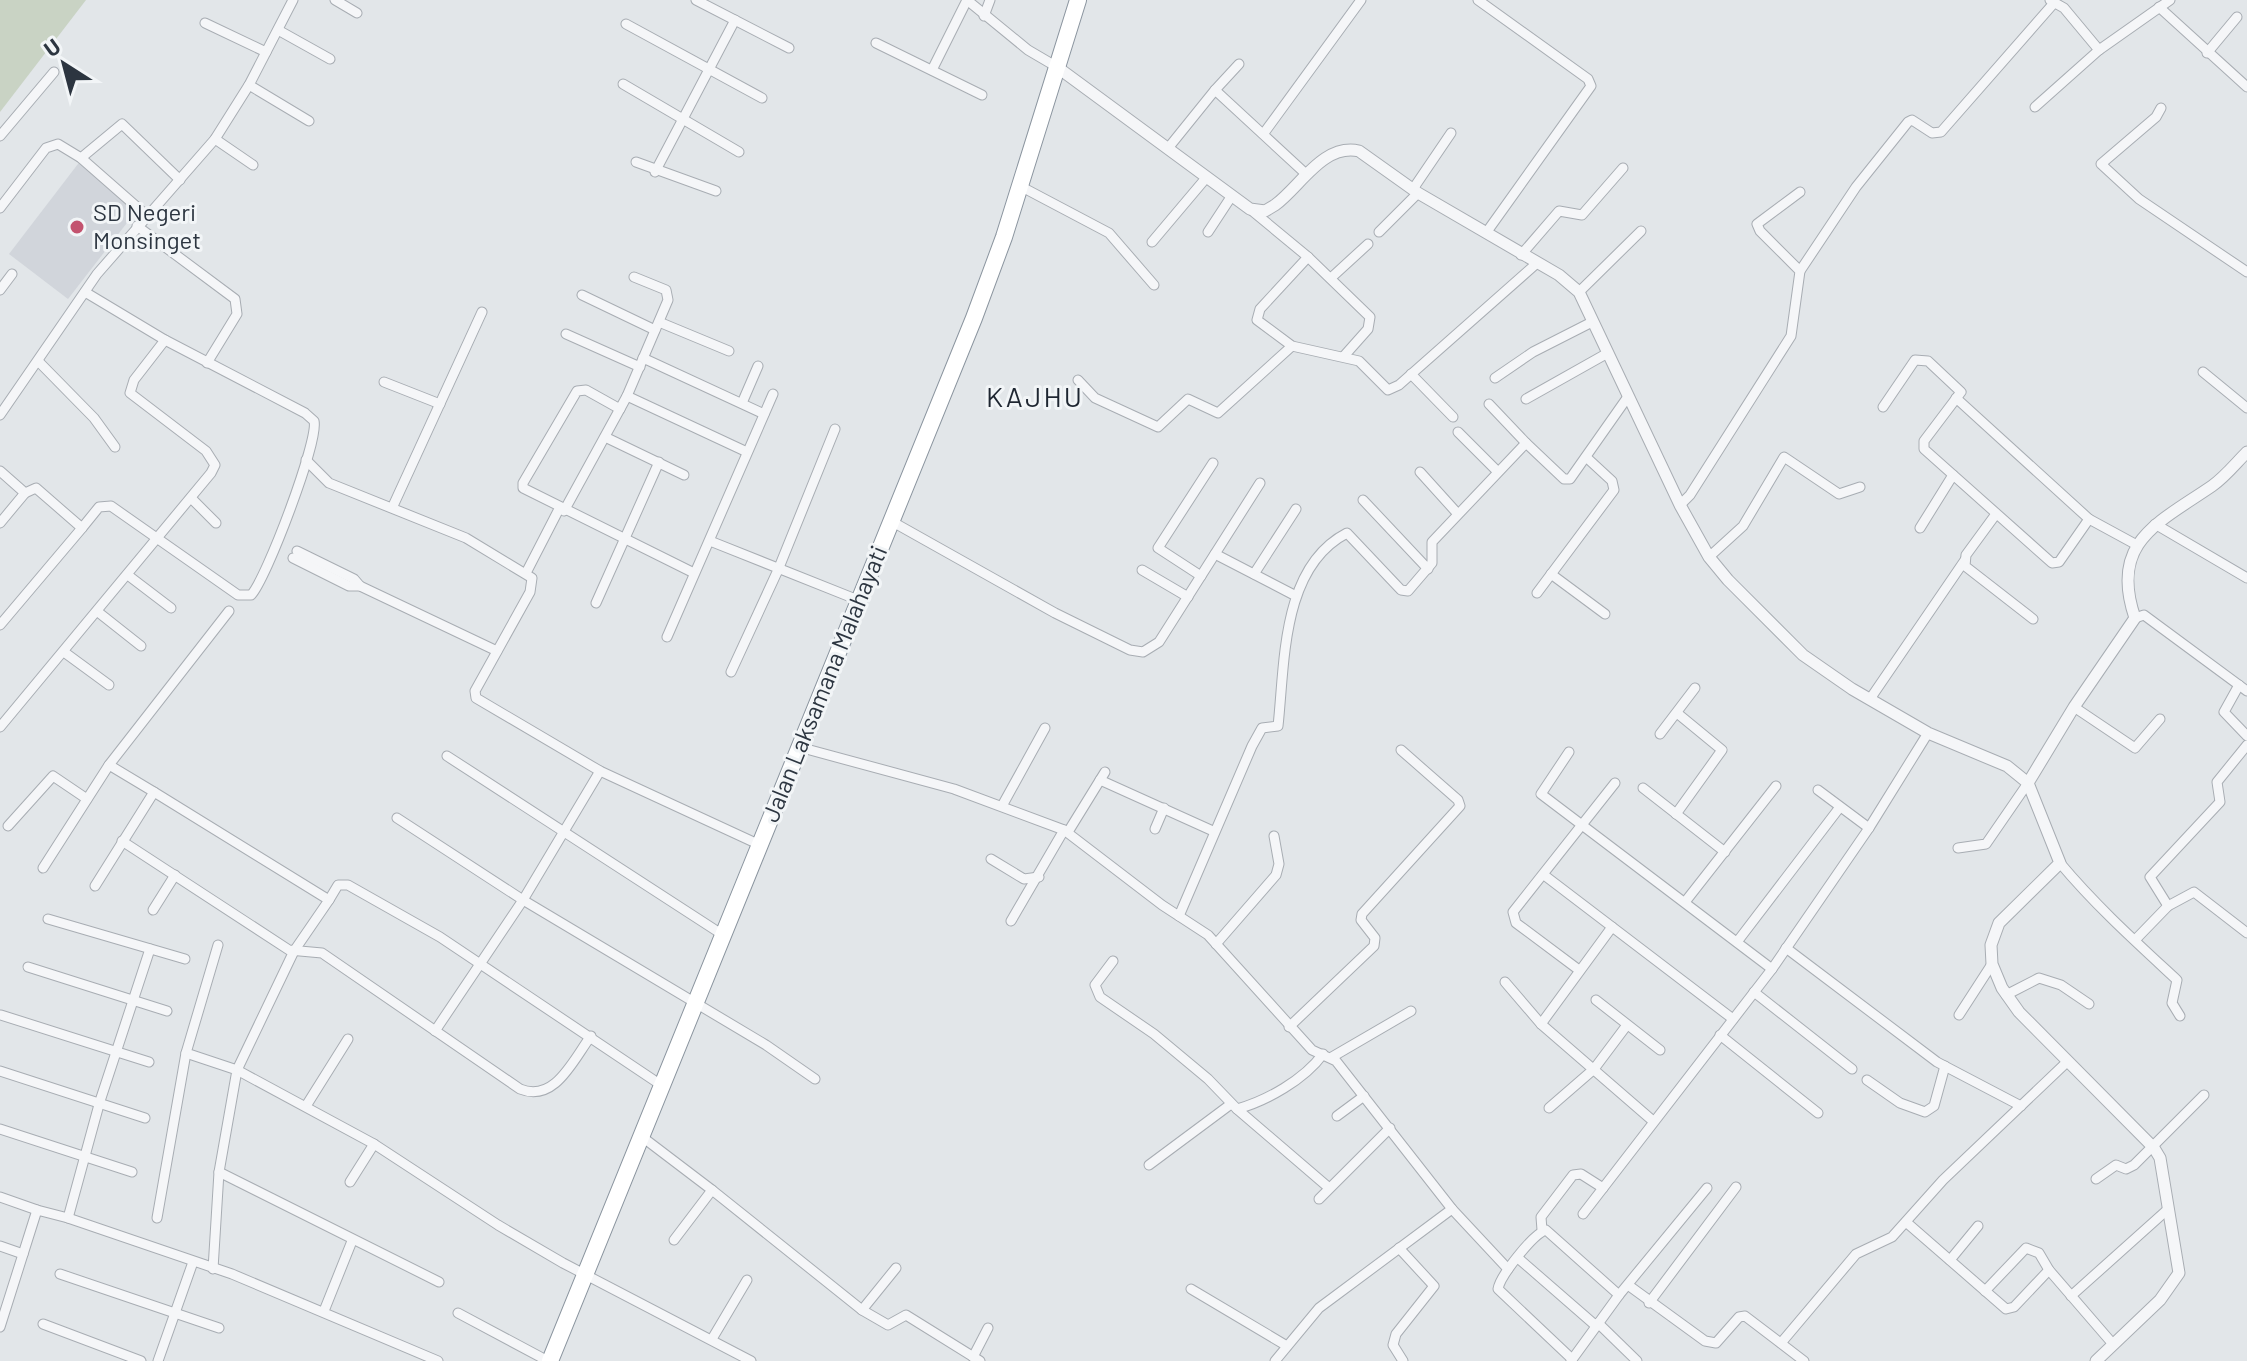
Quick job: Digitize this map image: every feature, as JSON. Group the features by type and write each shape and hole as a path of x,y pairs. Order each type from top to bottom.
{"highway":[{"name":"Jalan Laksamana Malahayati","path":"549,1361 974,318 1020,186 1078,0"}],"street":[{"path":"0,415 85,292 146,215 215,139 249,85 292,0"},
{"path":"335,0 357,13"},
{"path":"696,0 789,48"},
{"path":"932,70 967,0 984,16 1169,147 1332,277 1367,312 1371,322 1344,356"},
{"path":"984,16 990,0"},
{"path":"1264,133 1361,0"},
{"path":"2064,8 2073,0"},
{"path":"2035,107 2099,50 2170,0"},
{"path":"1485,2 1588,79 1591,86 1486,233"},
{"path":"1680,505 1690,495 1791,336 1800,271 1856,187 1908,122 1912,120 1932,133 1941,132 2052,2 2064,8 2099,50"},
{"path":"2159,7 2247,87"},
{"path":"2207,53 2237,17"},
{"path":"655,172 735,20"},
{"path":"205,23 266,52"},
{"path":"626,24 762,98"},
{"path":"278,30 330,59"},
{"path":"876,43 982,95"},
{"path":"1169,147 1239,64"},
{"path":"0,136 54,72"},
{"path":"623,84 739,152"},
{"path":"249,85 309,121"},
{"path":"1215,90 1306,174"},
{"path":"2161,108 2156,117 2101,164 2139,199 2247,272"},
{"path":"81,158 122,124 180,180"},
{"path":"1379,232 1416,191 1451,133"},
{"path":"215,139 253,165"},
{"path":"0,208 51,145 58,144 81,158 146,215"},
{"path":"1250,209 1265,211 1275,205 1327,157 1351,149 1359,151 1416,191 1559,275 1579,292 1627,398 1709,557 1803,655 1928,733 2007,766 2028,783 2060,863 2102,912 2136,939 2178,981 2172,1003 2180,1016"},
{"path":"636,162 655,172 716,191"},
{"path":"1521,255 1559,211 1582,215 1623,168"},
{"path":"1152,242 1206,178"},
{"path":"1020,186 1109,233 1154,285"},
{"path":"1800,192 1758,222 1757,227 1800,271"},
{"path":"1208,232 1231,197"},
{"path":"137,226 235,299 237,314 207,363"},
{"path":"1579,292 1641,231"},
{"path":"1332,277 1368,244"},
{"path":"1308,257 1255,315 1269,332 1292,346 1359,361 1388,390 1411,374 1536,264"},
{"path":"0,290 12,274"},
{"path":"526,573 627,396 657,326 668,293 634,277"},
{"path":"0,625 106,504 238,595 251,595 269,566 307,461 316,426 311,417 165,340 85,292"},
{"path":"582,295 729,351"},
{"path":"393,506 482,312"},
{"path":"1495,378 1533,352 1592,322"},
{"path":"566,334 764,414"},
{"path":"0,727 129,576 211,473 213,458 130,393 134,380 165,340"},
{"path":"1078,380 1095,398 1158,427 1188,399 1218,413 1292,346"},
{"path":"1526,399 1606,354"},
{"path":"1883,407 1915,360 1920,358 1960,390 1922,447 2052,563 2061,559 2089,519"},
{"path":"39,362 94,418 115,447"},
{"path":"742,403 758,366"},
{"path":"2203,372 2247,408"},
{"path":"1411,374 1453,417"},
{"path":"384,382 440,404"},
{"path":"620,409 581,389 575,394 522,486 525,491 562,510 694,573"},
{"path":"667,637 773,394"},
{"path":"627,396 747,452"},
{"path":"1489,404 1567,480 1627,398"},
{"path":"1956,398 2089,519 2135,544"},
{"path":"731,672 778,570 835,429"},
{"path":"1458,432 1497,471"},
{"path":"605,437 684,475"},
{"path":"1179,916 1213,831 1262,728 1278,726 1288,635 1296,596 1327,545 1347,533 1405,592 1432,563 1432,542 1526,443"},
{"path":"2135,618 2127,586 2135,544 2155,524 2214,485 2247,452"},
{"path":"1537,593 1614,490 1612,481 1586,457"},
{"path":"1709,557 1743,526 1784,457 1839,494 1860,487"},
{"path":"307,461 320,478 466,538 526,573 533,585 475,691 476,698 600,771 760,845"},
{"path":"596,603 626,542 659,462"},
{"path":"1201,576 1158,548 1213,463"},
{"path":"0,471 25,493"},
{"path":"1420,472 1457,513"},
{"path":"1920,528 1953,475"},
{"path":"891,521 1055,613 1137,652 1159,642 1260,483"},
{"path":"0,523 25,493 36,488 82,528"},
{"path":"191,498 216,523"},
{"path":"1363,500 1428,569"},
{"path":"1254,574 1296,509"},
{"path":"1870,699 1996,514"},
{"path":"2155,524 2247,578"},
{"path":"710,541 858,600"},
{"path":"1215,554 1296,596"},
{"path":"295,555 354,579 360,586 497,651"},
{"path":"1965,560 1969,572 2033,619"},
{"path":"1142,570 1188,597"},
{"path":"1551,574 1605,614"},
{"path":"129,576 171,608"},
{"path":"43,868 109,765 229,611"},
{"path":"98,612 141,646"},
{"path":"1958,848 1986,844 2135,618 2144,615 2243,688 2224,712 2247,736"},
{"path":"64,652 109,685"},
{"path":"1660,734 1695,688"},
{"path":"2074,707 2136,748 2160,719"},
{"path":"1676,814 1722,750 1677,713"},
{"path":"1002,806 1045,728"},
{"path":"1583,1214 1772,969 1869,828 1928,733"},
{"path":"2168,906 2150,877 2220,802 2217,782 2247,745"},
{"path":"799,747 954,789 1066,831 1216,944 1289,1027 1312,1050 1327,1056 1364,1096 1452,1209 1508,1269"},
{"path":"1289,1027 1374,946 1375,938 1361,920 1362,914 1460,806 1458,800 1401,750"},
{"path":"1569,752 1540,792 1772,969"},
{"path":"447,756 723,935"},
{"path":"109,765 329,900"},
{"path":"435,1031 523,900 600,771"},
{"path":"8,826 53,776 87,799"},
{"path":"1011,921 1102,776 1213,831"},
{"path":"1579,970 1514,920 1513,912 1615,783"},
{"path":"1685,902 1776,786"},
{"path":"1643,788 1725,852"},
{"path":"1818,790 1869,828"},
{"path":"95,886 154,792"},
{"path":"1737,942 1840,807"},
{"path":"1155,829 1164,808"},
{"path":"397,818 523,900 695,1001 815,1079"},
{"path":"1216,944 1276,875 1279,864 1274,836"},
{"path":"122,841 294,951 311,949 322,953 520,1089 539,1093 556,1084 591,1036"},
{"path":"991,859 1024,879 1039,877"},
{"path":"2060,863 1999,923 1991,945 1992,964 2006,995 2154,1148 2160,1158 2179,1273 2160,1300 2096,1361"},
{"path":"153,910 175,875"},
{"path":"1544,875 1733,1019"},
{"path":"213,1269 219,1172 237,1070 294,951 338,885 348,885 480,963 661,1085"},
{"path":"2136,939 2168,906 2196,892 2247,933"},
{"path":"48,919 185,959"},
{"path":"1541,1024 1612,927"},
{"path":"157,1218 186,1053 218,945"},
{"path":"1786,948 1945,1066 2021,1106"},
{"path":"68,1218 100,1101 150,949"},
{"path":"1113,961 1095,985 1100,997 1154,1034 1328,1187"},
{"path":"1959,1015 1992,964"},
{"path":"28,967 167,1011"},
{"path":"2006,995 2039,978 2061,985 2089,1004"},
{"path":"1505,982 1541,1024 1653,1121"},
{"path":"1754,992 1852,1069"},
{"path":"1596,1000 1660,1050"},
{"path":"1149,1165 1234,1106 1281,1089 1327,1056 1411,1011"},
{"path":"1,1015 149,1062"},
{"path":"1549,1108 1594,1069 1627,1025"},
{"path":"1720,1035 1818,1113"},
{"path":"306,1106 348,1039"},
{"path":"186,1053 237,1070 306,1106 374,1144 498,1225 712,1339 736,1357 751,1361"},
{"path":"1781,1343 1856,1254 1883,1244 2068,1061"},
{"path":"1867,1080 1900,1103 1925,1112 1934,1106 1945,1066"},
{"path":"0,1071 145,1118"},
{"path":"2096,1179 2116,1165 2129,1169 2154,1148 2204,1095"},
{"path":"1337,1116 1364,1096"},
{"path":"1319,1199 1390,1128"},
{"path":"0,1129 132,1172"},
{"path":"641,1136 862,1310 888,1325 906,1315 976,1359 988,1328"},
{"path":"350,1182 374,1144"},
{"path":"219,1172 439,1282"},
{"path":"1603,1188 1581,1174 1573,1175 1541,1217 1542,1230 1508,1269 1498,1289 1574,1359 1596,1324 1707,1188"},
{"path":"1649,1303 1736,1187"},
{"path":"674,1240 712,1190"},
{"path":"0,1197 213,1269 324,1311 438,1361"},
{"path":"1275,1361 1319,1308 1452,1209"},
{"path":"0,1327 4,1298 37,1210"},
{"path":"2071,1296 2167,1210"},
{"path":"1906,1222 2010,1309 2049,1270"},
{"path":"1950,1260 1978,1226"},
{"path":"1542,1230 1552,1233 1619,1295"},
{"path":"324,1311 352,1241"},
{"path":"0,1246 23,1254"},
{"path":"1399,1248 1434,1286 1396,1334 1393,1345 1403,1361"},
{"path":"1985,1291 2026,1248 2039,1253 2049,1270 2112,1343"},
{"path":"1518,1258 1637,1361"},
{"path":"158,1361 172,1313 193,1262"},
{"path":"862,1310 896,1268"},
{"path":"60,1274 219,1328"},
{"path":"712,1339 747,1280"},
{"path":"1628,1285 1710,1344 1720,1340 1739,1317 1745,1316 1804,1361"},
{"path":"1191,1289 1287,1346"},
{"path":"458,1313 549,1361"},
{"path":"43,1324 141,1361"}],"shaded area":[{"name":"SD Negeri Monsinget","path":"81,160 140,206 68,299 9,254"}],"green space":[{"path":"0,0 86,0 0,112"}],"place":[{"name":"SD Negeri Monsinget","path":"77,227"}],"district":[{"name":"KAJHU","path":"1035,397"}]}
